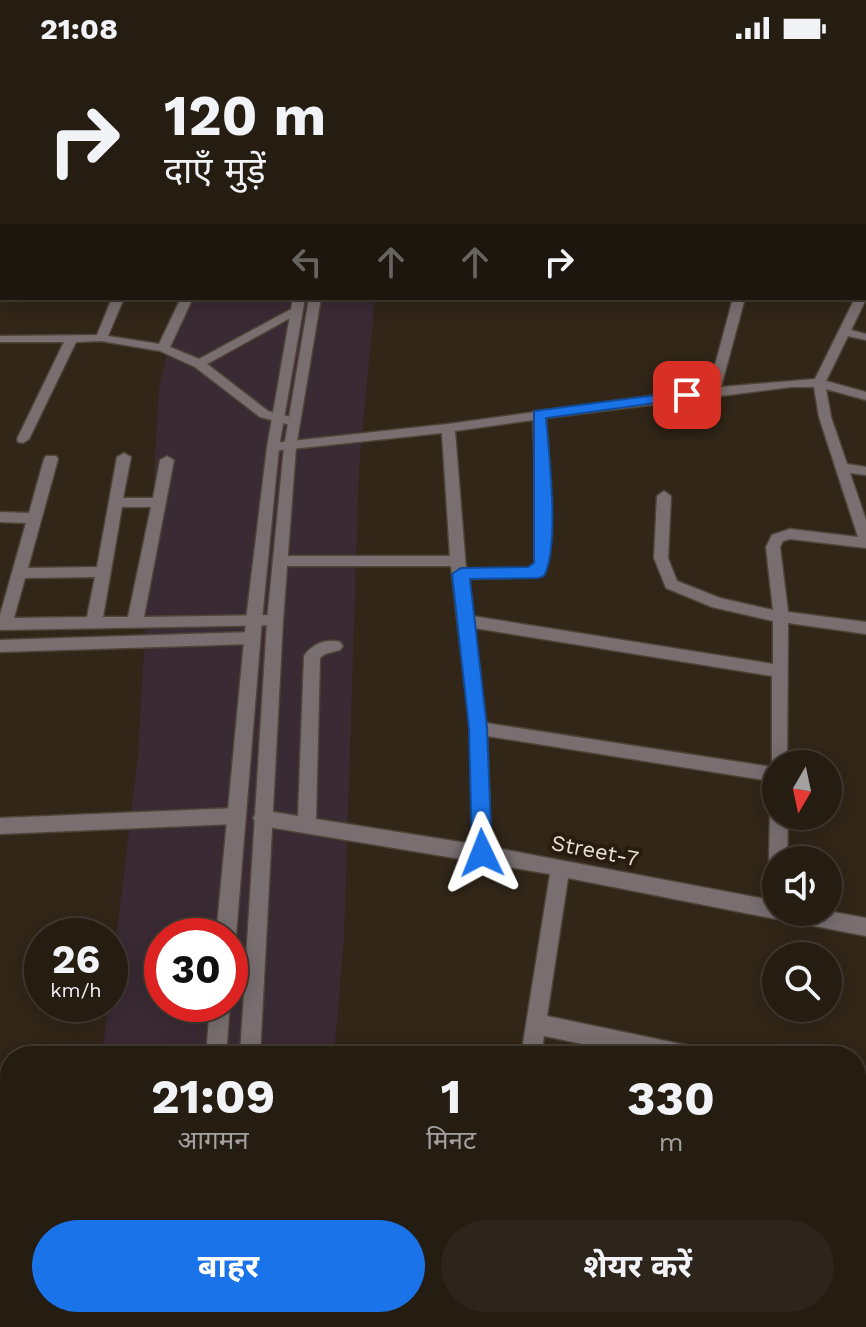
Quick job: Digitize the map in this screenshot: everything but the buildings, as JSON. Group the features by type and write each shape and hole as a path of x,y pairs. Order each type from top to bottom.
{"street":[{"path":"101,338 117,300"},
{"path":"163,348 186,300"},
{"path":"228,918 253,629 282,447 294,422 315,300"},
{"path":"714,391 738,300"},
{"path":"779,750 781,616 773,547 777,538 790,534 866,542 825,417 819,383 860,300"},
{"path":"199,364 298,304"},
{"path":"251,1046 280,561 282,447 277,418 298,304"},
{"path":"845,332 866,337"},
{"path":"23,439 72,338"},
{"path":"0,339 101,338 163,348 199,364 257,410 294,422"},
{"path":"282,447 448,428 714,391 819,383 866,396"},
{"path":"280,561 538,572 542,563 543,487 539,415"},
{"path":"448,428 459,567 478,728 482,853"},
{"path":"94,623 124,457"},
{"path":"51,459 2,624 135,622 253,629"},
{"path":"135,622 167,460"},
{"path":"841,467 866,471"},
{"path":"664,496 661,558 671,584 713,601 781,616 866,628"},
{"path":"117,503 159,502"},
{"path":"0,517 34,518"},
{"path":"19,573 102,572"},
{"path":"0,646 253,629 275,621"},
{"path":"467,621 781,671"},
{"path":"307,825 312,656 320,649 335,646"},
{"path":"478,728 762,773"},
{"path":"0,826 236,816"},
{"name":"Street-7","path":"262,818 482,853 762,907"},
{"path":"533,1046 560,868"},
{"path":"842,922 866,927"},
{"path":"217,1046 219,1022"},
{"path":"536,1024 642,1046"}],"shaded area":[{"path":"180,300 375,300 359,468 344,938 335,1046 103,1046 106,1022 128,1022 128,918 119,918 138,756 159,389"}],"route":[{"path":"482,853 478,728 461,574 538,572 542,563 543,487 539,415 687,395"}]}
